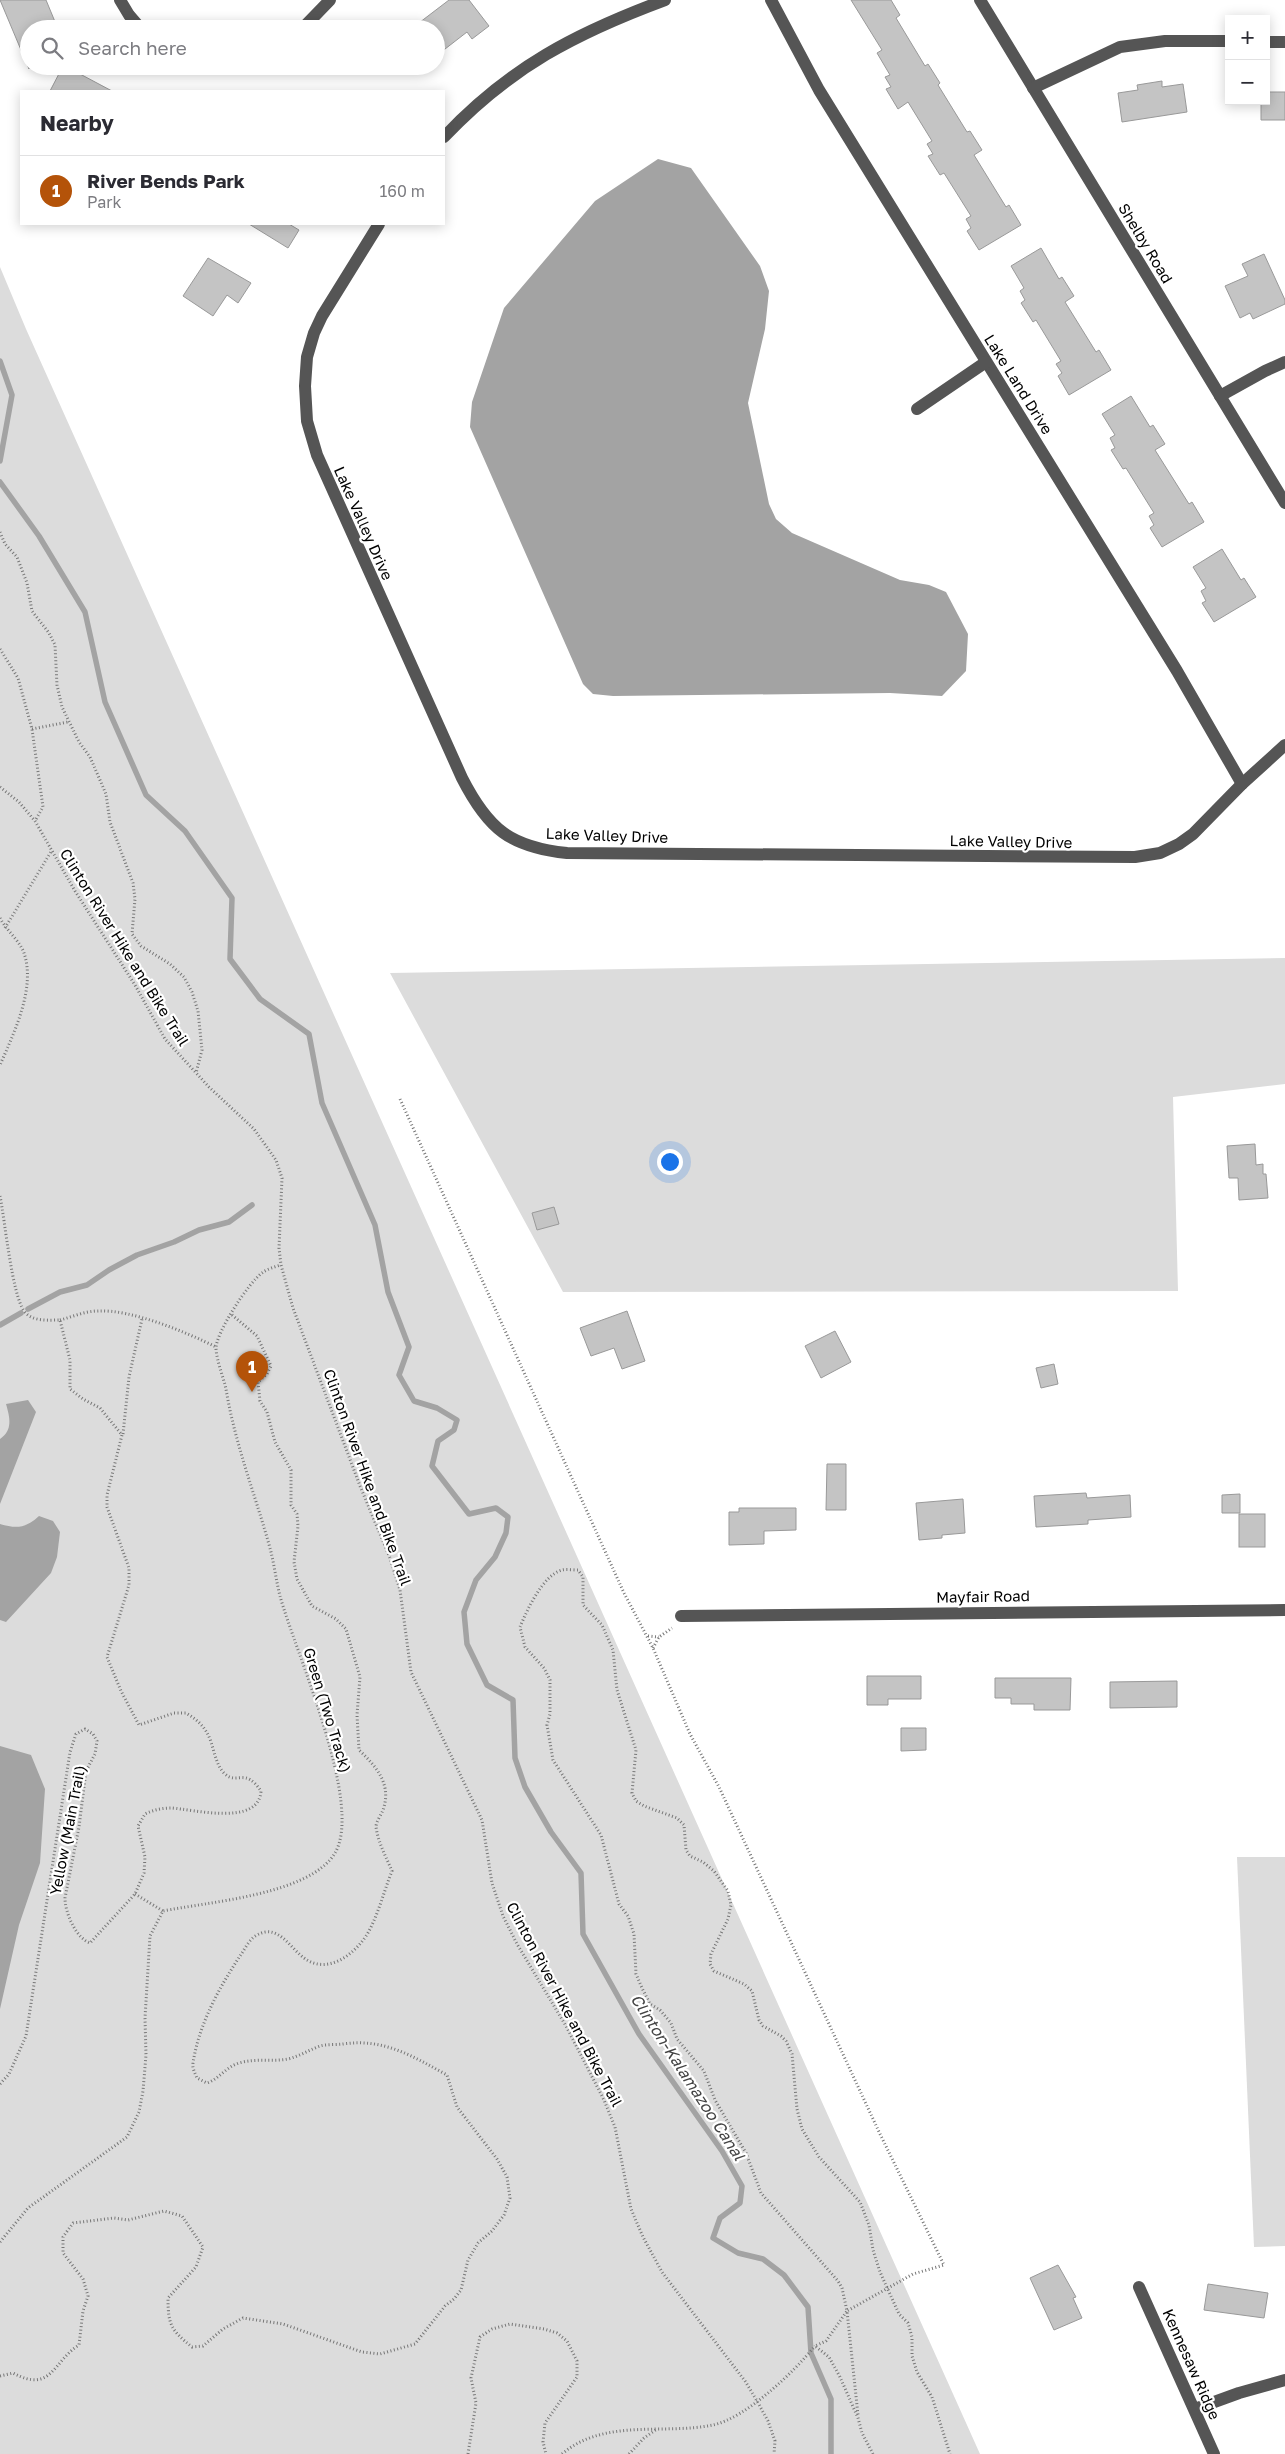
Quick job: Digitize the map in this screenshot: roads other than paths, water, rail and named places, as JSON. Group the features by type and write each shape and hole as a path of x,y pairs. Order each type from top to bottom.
{"street":[{"path":"120,0 133,20"},
{"path":"311,20 330,0"},
{"path":"445,136 488,93 547,53 592,29 665,0"},
{"name":"Lake Land Drive","path":"771,0 819,90 1177,672 1242,784"},
{"name":"Shelby Road","path":"980,0 1285,503"},
{"path":"1033,88 1103,53 1120,47 1165,41 1225,41"},
{"path":"1270,42 1285,42"},
{"name":"Lake Valley Drive","path":"378,225 314,333 307,357 305,386 307,421 317,455 462,778 474,802 496,828 510,838 525,845 567,853 1135,857 1160,853 1179,844 1193,834 1242,784 1285,745"},
{"path":"917,409 986,362"},
{"path":"1220,396 1264,371 1285,362"},
{"name":"Mayfair Road","path":"682,1616 1285,1610"},
{"name":"Kennesaw Ridge","path":"1140,2287 1214,2454"},
{"path":"1195,2409 1239,2393 1285,2380"}],"waterway":[{"name":"Clinton-Kalamazoo Canal","path":"0,361 12,395 0,461"},
{"name":"Clinton-Kalamazoo Canal","path":"0,482 39,536 85,612 105,702 146,795 185,831 232,898 230,959 260,999 309,1034 322,1103 375,1225 388,1292 409,1347 399,1375 414,1401 437,1408 457,1420 454,1430 438,1441 432,1466 469,1514 496,1508 508,1517 506,1533 495,1557 476,1580 464,1612 467,1644 487,1685 513,1700 515,1758 525,1787 551,1832 581,1873 583,1934 639,2034 722,2151 742,2186 740,2203 720,2218 713,2238 738,2253 763,2259 784,2275 808,2307 811,2353 831,2399 831,2454"},
{"path":"28,1309 60,1292 87,1285 109,1270 137,1255 174,1242 199,1230 229,1222 252,1205"},
{"path":"0,1325 21,1313"}],"place":[{"name":"River Bends Park","path":"252,1392"}]}
